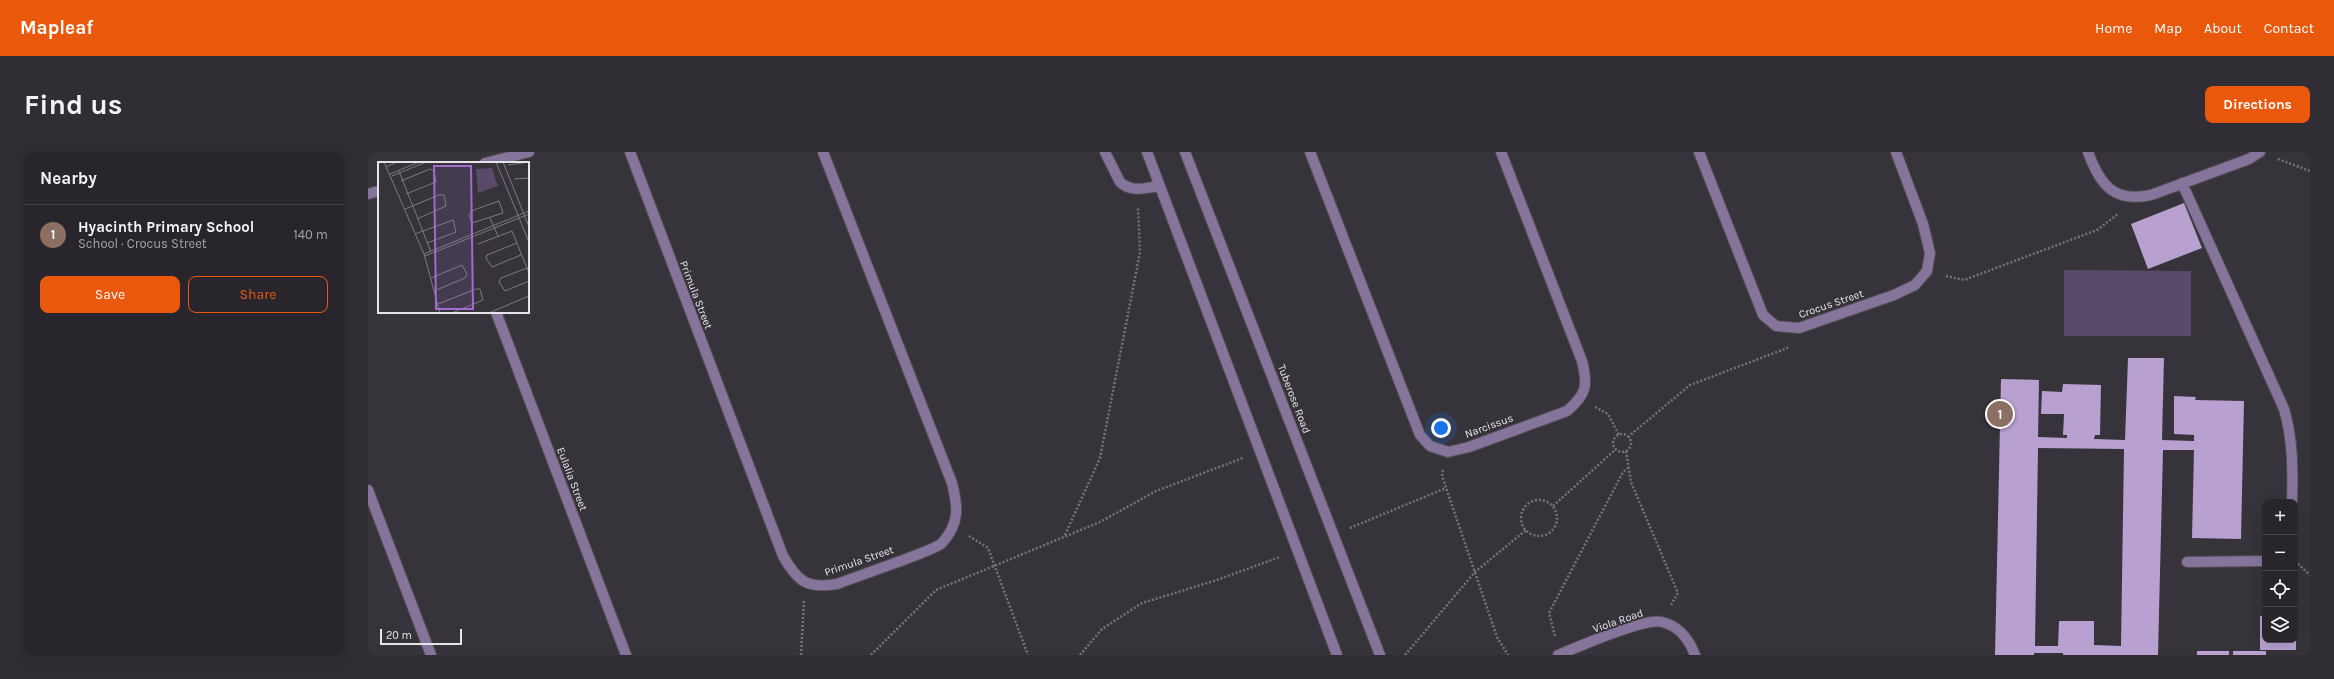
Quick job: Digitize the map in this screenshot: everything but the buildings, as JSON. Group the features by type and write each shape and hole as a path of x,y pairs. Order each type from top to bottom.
{"street":[{"path":"489,162 529,152"},
{"name":"Primula Street","path":"630,152 783,556 793,573 805,583 820,587 837,584 941,544 954,527 958,507 952,483 823,152"},
{"path":"1105,152 1120,182 1124,186 1137,190 1159,186"},
{"path":"1147,152 1337,655"},
{"name":"Tuberose Road","path":"1185,152 1380,655"},
{"name":"Narcissus","path":"1310,152 1420,435 1430,446 1448,452 1469,447 1567,411 1580,400 1586,380 1582,361 1501,152"},
{"name":"Crocus Street","path":"1699,152 1763,315 1776,326 1799,328 1894,295 1915,285 1927,271 1930,253 1923,224 1896,152"},
{"path":"2088,152 2101,180 2116,195 2134,199 2151,195 2182,184 2249,159 2260,152"},
{"path":"2182,184 2284,409 2290,441 2293,476 2292,499"},
{"path":"368,194 378,191"},
{"name":"Eulalia Street","path":"496,313 626,655"},
{"path":"368,490 431,655"},
{"path":"2187,562 2262,561"},
{"name":"Viola Road","path":"1559,654 1642,623 1661,621 1679,629 1692,645 1696,655"}],"path":[{"path":"2274,158 2310,171"},
{"path":"1065,536 1100,458 1140,252 1137,190"},
{"path":"1964,280 2097,230 2120,213"},
{"path":"1628,437 1690,385 1790,348"},
{"path":"1608,414 1618,435"},
{"path":"1618,435 1628,437 1631,442 1626,451 1631,482 1678,592"},
{"path":"1618,435 1614,439 1616,449 1620,452 1626,451"},
{"path":"1553,506 1616,449"},
{"path":"871,655 936,590 1100,522 1156,491 1260,452"},
{"path":"1559,654 1549,613 1623,472 1628,468"},
{"path":"1442,476 1497,637 1508,655"},
{"path":"1348,529 1446,488"},
{"path":"1539,500 1546,501 1553,506 1557,522 1554,529 1548,534 1540,536 1532,534 1526,530 1522,522 1522,515 1525,507 1531,502 1539,500"},
{"path":"1405,655 1475,572 1526,530"},
{"path":"988,548 1028,655"},
{"path":"1080,655 1102,629 1142,603 1214,581 1286,555"},
{"path":"2298,564 2310,575"},
{"path":"801,655 803,621"}],"shaded area":[{"path":"2064,270 2191,271 2191,336 2064,336"}],"place":[{"name":"Hyacinth Primary School","path":"2000,414"}]}
